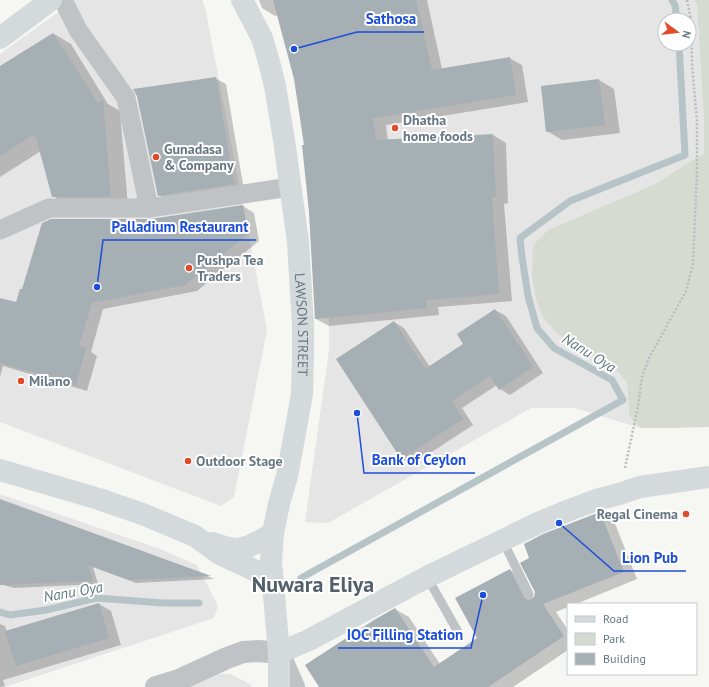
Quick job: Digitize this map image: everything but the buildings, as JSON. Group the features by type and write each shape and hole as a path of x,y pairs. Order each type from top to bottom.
{"main road":[{"path":"0,38 51,0"},
{"name":"LAWSON STREET","path":"242,0 262,38 275,86 280,112 298,242 303,325 302,387 287,476 279,504 271,561 279,653 279,687"},
{"path":"0,470 99,499 145,515 223,547 238,549 254,544 274,533"},
{"path":"279,653 309,640 427,577 538,523 567,511 596,500 640,487 709,477"},
{"path":"195,536 218,553 272,580"}],"street":[{"path":"63,0 78,30 126,98 149,208"},
{"path":"0,230 49,208 149,208 290,187"},
{"path":"156,687 179,680 243,652 259,650 279,653 294,687"}],"lane":[{"path":"503,540 529,594"},
{"path":"427,577 458,632"}],"path":[{"path":"619,494 638,406 642,377 649,358 686,291 693,263 697,170 697,122 692,64 691,20 687,0"}],"shaded area":[{"path":"75,0 202,0 205,7 267,330 234,497 221,506 0,422 0,54"},
{"path":"276,0 694,0 697,5 704,123 704,153 653,185 581,350 611,365 627,382 629,416 640,428 575,408 531,408 328,523 305,522 329,350 329,268 309,111"},
{"path":"0,494 160,549 197,565 218,606 214,618 5,687 0,687"},
{"path":"220,674 231,674 252,687 182,687"}],"green space":[{"path":"694,0 709,0 709,427 640,428 629,416 627,382 611,365 581,350 558,334 545,320 537,303 532,277 533,245 548,230 653,185 704,153 704,123 697,5"}],"waterway":[{"name":"Nanu Oya","path":"672,0 675,5 676,12"},
{"name":"Nanu Oya","path":"301,578 623,400 612,380 554,348 537,328 528,296 520,238 570,201 685,155 679,52"},
{"name":"Nanu Oya","path":"0,612 10,615 46,610 96,598 163,603 199,603"}],"place":[{"name":"Sathosa","path":"294,49"},
{"name":"Dhatha home foods","path":"395,128"},
{"name":"Gunadasa & Company","path":"156,157"},
{"name":"Pushpa Tea Traders","path":"189,268"},
{"name":"Palladium Restaurant","path":"97,287"},
{"name":"Milano","path":"21,381"},
{"name":"Bank of Ceylon","path":"357,413"},
{"name":"Outdoor Stage","path":"188,461"},
{"name":"Regal Cinema","path":"686,514"},
{"name":"Lion Pub","path":"559,523"},
{"name":"IOC Filling Station","path":"483,595"}],"district":[{"name":"Nuwara Eliya","path":"313,584"}]}
